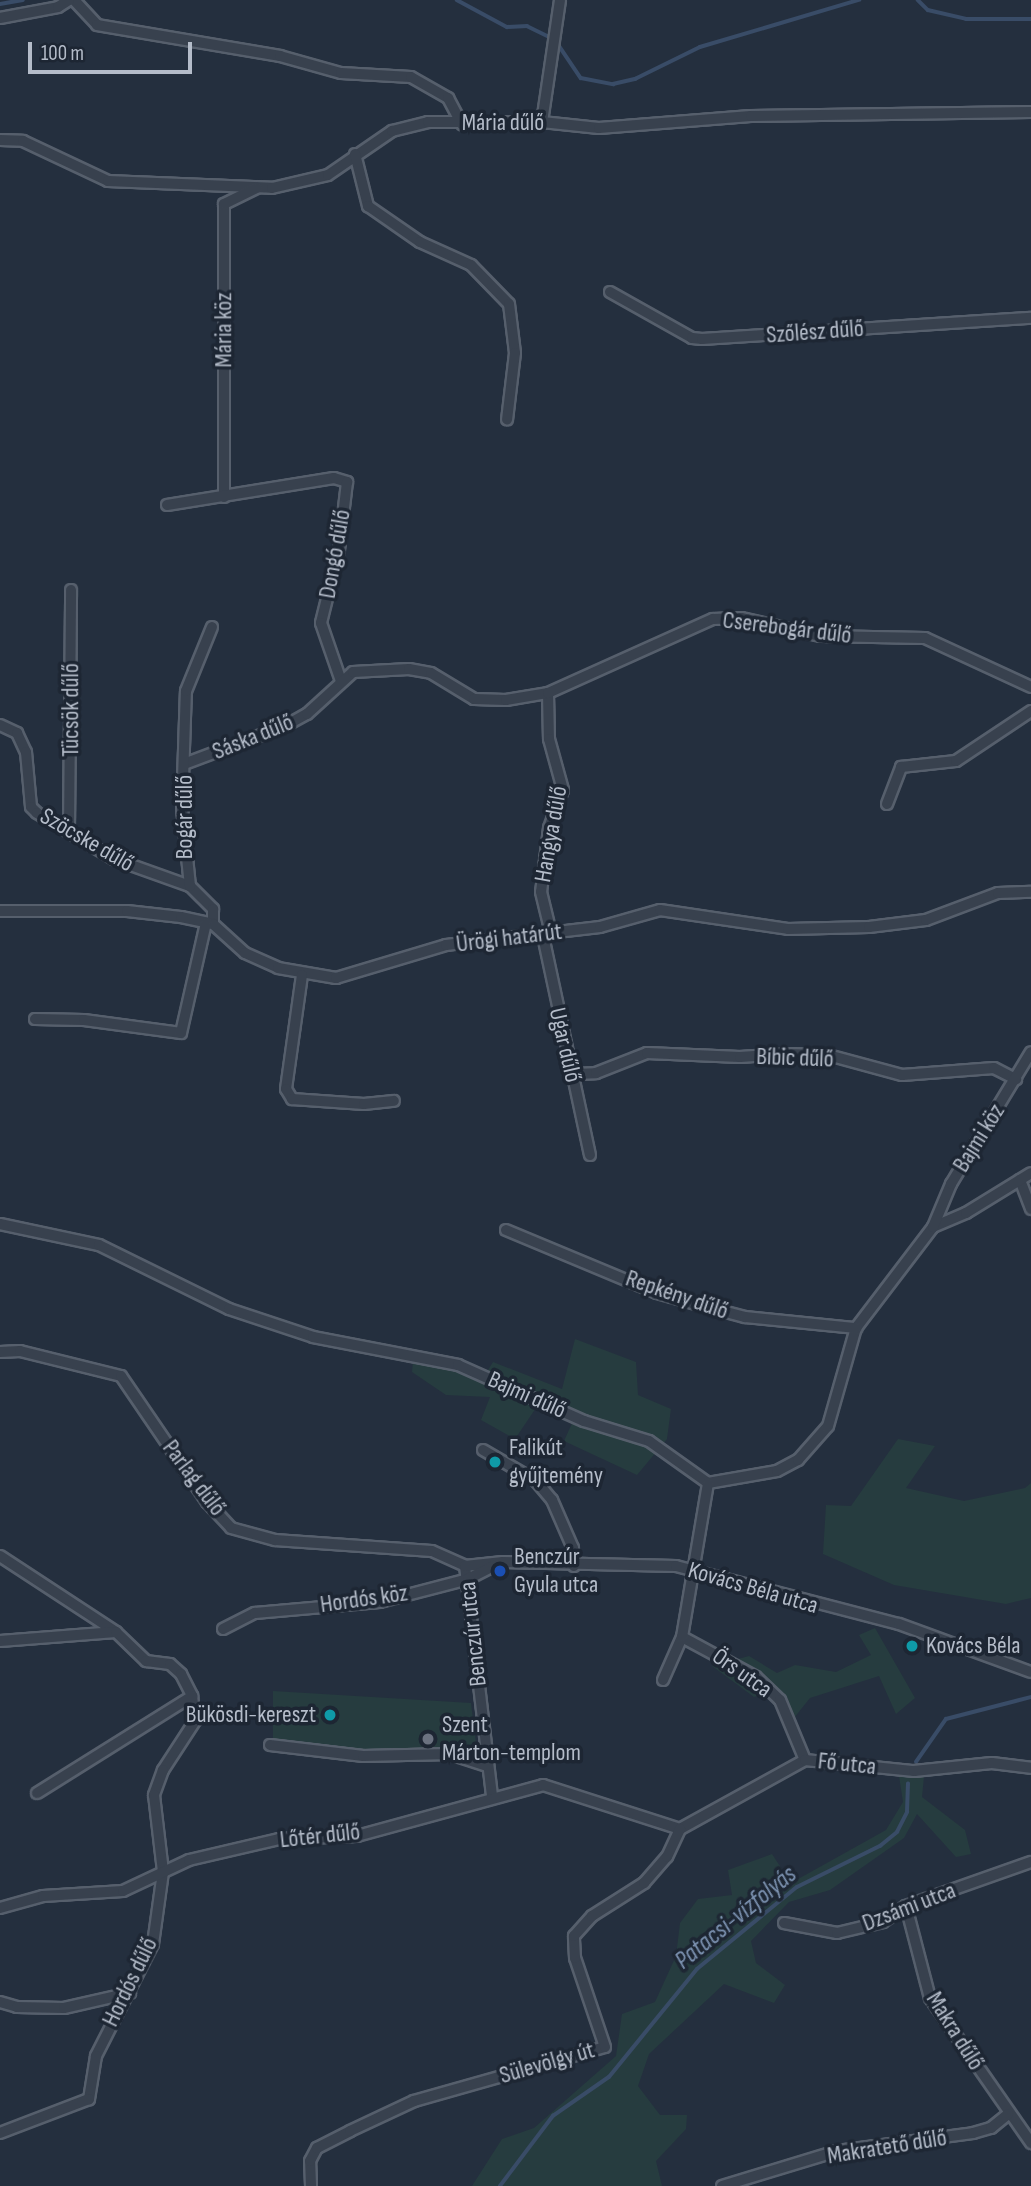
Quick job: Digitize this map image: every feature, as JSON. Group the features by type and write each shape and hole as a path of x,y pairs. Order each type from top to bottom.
{"street":[{"path":"0,18 58,7 69,0"},
{"path":"74,0 97,25 280,56 341,73 411,77 448,97 462,124"},
{"path":"542,122 560,0"},
{"name":"Mária dűlő","path":"0,139 23,141 108,181 260,187 328,175 355,153 392,131 428,122 542,122 599,128 751,116 1031,112"},
{"path":"355,153 368,206 420,242 471,265 509,303 515,353 507,420"},
{"name":"Mária köz","path":"224,497 224,204 260,187"},
{"name":"Szőlész dűlő","path":"610,292 692,338 702,339 1031,318"},
{"name":"Dongó dűlő","path":"167,505 334,478 347,482 339,550 321,623 341,681"},
{"name":"Tücsök dűlő","path":"69,830 71,590"},
{"name":"Cserebogár dűlő","path":"548,693 713,619 741,618 821,636 925,638 1031,687"},
{"name":"Bogár dűlő","path":"190,886 183,846 186,691 212,627"},
{"name":"Sáska dűlő","path":"184,764 285,726 307,714 353,671 379,667 431,673 486,702 548,693"},
{"name":"Hangya dűlő","path":"547,935 541,891 548,828 563,790 549,739 548,693"},
{"path":"887,804 901,766 956,761 1031,711"},
{"name":"Szöcske dűlő","path":"0,724 17,733 26,752 31,807 114,859 190,886 213,909 209,924"},
{"name":"Ürögi határút","path":"209,924 245,953 302,975 336,978 446,945 600,927 660,910 788,929 869,927 926,920 998,893 1031,892"},
{"path":"0,911 127,911 209,924 181,1033 85,1020 35,1019"},
{"name":"Ugar dűlő","path":"547,935 572,1074 590,1155"},
{"path":"302,975 286,1089 292,1099 364,1104 394,1101"},
{"name":"Bajmi köz","path":"933,1227 951,1184 1031,1052"},
{"name":"Bíbic dűlő","path":"572,1074 596,1073 647,1053 740,1057 784,1054 828,1055 902,1075 994,1068 1016,1079"},
{"path":"708,1483 777,1471 798,1460 828,1426 856,1328 933,1227 1031,1173"},
{"path":"1020,1181 1031,1209"},
{"name":"Bajmi dűlő","path":"0,1224 99,1245 229,1309 313,1338 458,1365 584,1421 649,1441 708,1483"},
{"name":"Repkény dűlő","path":"506,1230 657,1293 696,1304 745,1317 856,1328"},
{"name":"Parlag dűlő","path":"0,1352 20,1351 121,1376 207,1502 232,1528 275,1540 432,1551 461,1563"},
{"path":"483,1450 536,1480 552,1500 573,1548 573,1566"},
{"name":"Örs utca","path":"663,1680 682,1637 708,1483"},
{"path":"0,1556 116,1632 146,1661 170,1664 181,1674 192,1696 37,1793"},
{"name":"Kovács Béla utca","path":"461,1563 503,1562 695,1570 899,1624 1031,1672"},
{"name":"Hordós köz","path":"223,1629 255,1613 380,1602 468,1579 503,1562"},
{"name":"Benczúr utca","path":"461,1563 468,1579 492,1796"},
{"path":"0,1641 116,1632"},
{"name":"Örs utca","path":"682,1637 756,1677 780,1700 806,1760"},
{"name":"Hordós dűlő","path":"0,2133 89,2099 96,2056 153,1944 163,1872 154,1795 163,1770 195,1721 192,1696"},
{"path":"270,1745 363,1756 450,1754 487,1766"},
{"name":"Fő utca","path":"680,1829 806,1760 915,1771 992,1763 1031,1768"},
{"name":"Lőtér dűlő","path":"0,1909 43,1896 123,1891 189,1860 279,1839 357,1836 492,1796 543,1785 680,1829"},
{"name":"Sülevölgy út","path":"311,2186 310,2161 317,2148 360,2126 414,2101 605,2047 575,1958 575,1936 592,1916 645,1883 667,1857 680,1829"},
{"name":"Dzsámi utca","path":"784,1923 837,1933 883,1922 906,1906 1030,1866"},
{"name":"Makra dűlő","path":"906,1906 930,1998 1008,2114 1031,2143"},
{"path":"0,2001 17,2007 64,2008 130,1993"},
{"name":"Makratető dűlő","path":"722,2186 837,2151 973,2133 991,2128 1008,2114"}],"green space":[{"path":"575,1339 636,1362 638,1395 671,1409 667,1439 637,1475 564,1441 573,1421 538,1405 515,1439 481,1420 490,1397 446,1395 412,1372 413,1361 488,1370 493,1362 562,1389"},
{"path":"898,1439 935,1446 906,1488 964,1501 1025,1488 1031,1483 1031,1598 1006,1604 894,1585 823,1554 826,1505 851,1506"},
{"path":"875,1628 915,1698 896,1714 879,1676 810,1698 794,1718 799,1729 788,1735 777,1705 766,1694 754,1697 712,1666 749,1656 777,1673 795,1665 836,1672 871,1655 859,1635"},
{"path":"273,1691 471,1703 477,1751 413,1758 273,1746"},
{"path":"899,1776 924,1777 922,1797 965,1830 971,1854 956,1857 917,1814 904,1838 830,1890 789,1902 751,1941 756,1963 785,1985 774,2003 724,1984 649,2054 638,2086 660,2115 687,2115 686,2129 656,2161 662,2186 472,2186 502,2139 534,2128 616,2056 622,2014 655,2002 676,1956 680,1923 698,1899 732,1895 728,1870 772,1854 791,1883 886,1830 903,1802"}],"waterway":[{"path":"0,4 23,0"},
{"path":"457,0 507,27 527,26 552,38"},
{"path":"558,44 581,78 613,84 635,79 700,47 859,0"},
{"path":"918,0 928,10 966,19 1031,19"},
{"name":"Patacsi-vízfolyás","path":"916,1762 946,1719 1031,1697"},
{"name":"Patacsi-vízfolyás","path":"500,2186 553,2116 609,2077 697,1969 797,1887 880,1846 897,1832 907,1812 908,1784"}],"place":[{"name":"Falikút gyűjtemény","path":"495,1462"},
{"name":"Benczúr Gyula utca","path":"500,1571"},
{"name":"Kovács Béla","path":"912,1646"},
{"name":"Bükösdi-kereszt","path":"330,1715"},
{"name":"Szent Márton-templom","path":"428,1739"}]}
